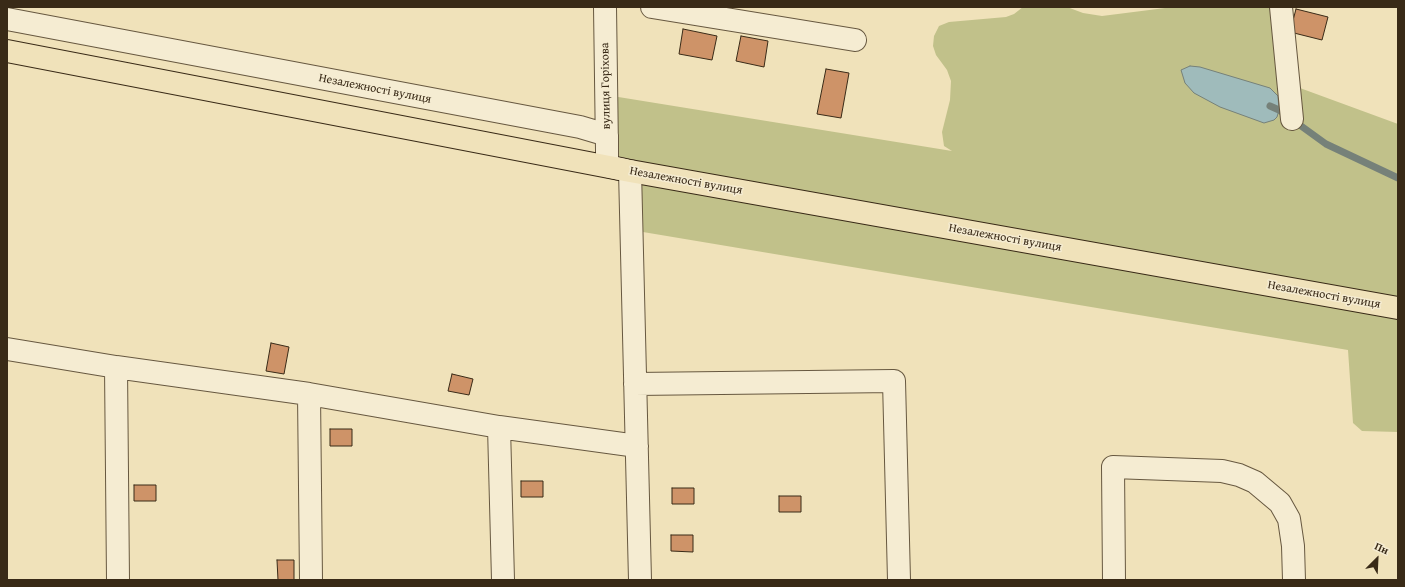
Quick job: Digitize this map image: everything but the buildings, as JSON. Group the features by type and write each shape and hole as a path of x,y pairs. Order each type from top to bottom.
{"main road":[{"path":"7,51 607,166"}],"street":[{"name":"вулиця Горіхова","path":"605,7 607,135"},
{"path":"652,7 855,40"},
{"path":"1282,7 1292,119"},
{"name":"Незалежності вулиця","path":"7,19 580,127 607,135"},
{"path":"607,135 607,166"},
{"name":"Незалежності вулиця","path":"607,166 1398,308"},
{"path":"630,171 640,580"},
{"path":"7,349 116,367 308,394 499,428 637,446"},
{"path":"116,367 118,580"},
{"path":"635,384 894,381 899,580"},
{"path":"308,394 311,580"},
{"path":"499,428 502,580"},
{"path":"1114,580 1113,467 1222,471 1239,475 1255,482 1280,504 1289,518 1293,546 1294,580"}],"green space":[{"path":"1023,7 1067,7 1083,13 1102,16 1173,7 1281,7 1289,84 1398,124 1398,432 1362,431 1353,423 1348,350 631,230 630,171 607,166 606,95 952,151 944,146 942,132 950,100 951,81 947,70 936,55 933,46 934,36 939,26 949,22 1006,17 1014,14"}],"water":[{"path":"1190,66 1200,67 1270,88 1278,96 1279,110 1277,117 1274,120 1264,123 1220,107 1194,93 1185,83 1181,70"}],"waterway":[{"path":"1270,106 1279,110 1326,144 1398,178"}]}
